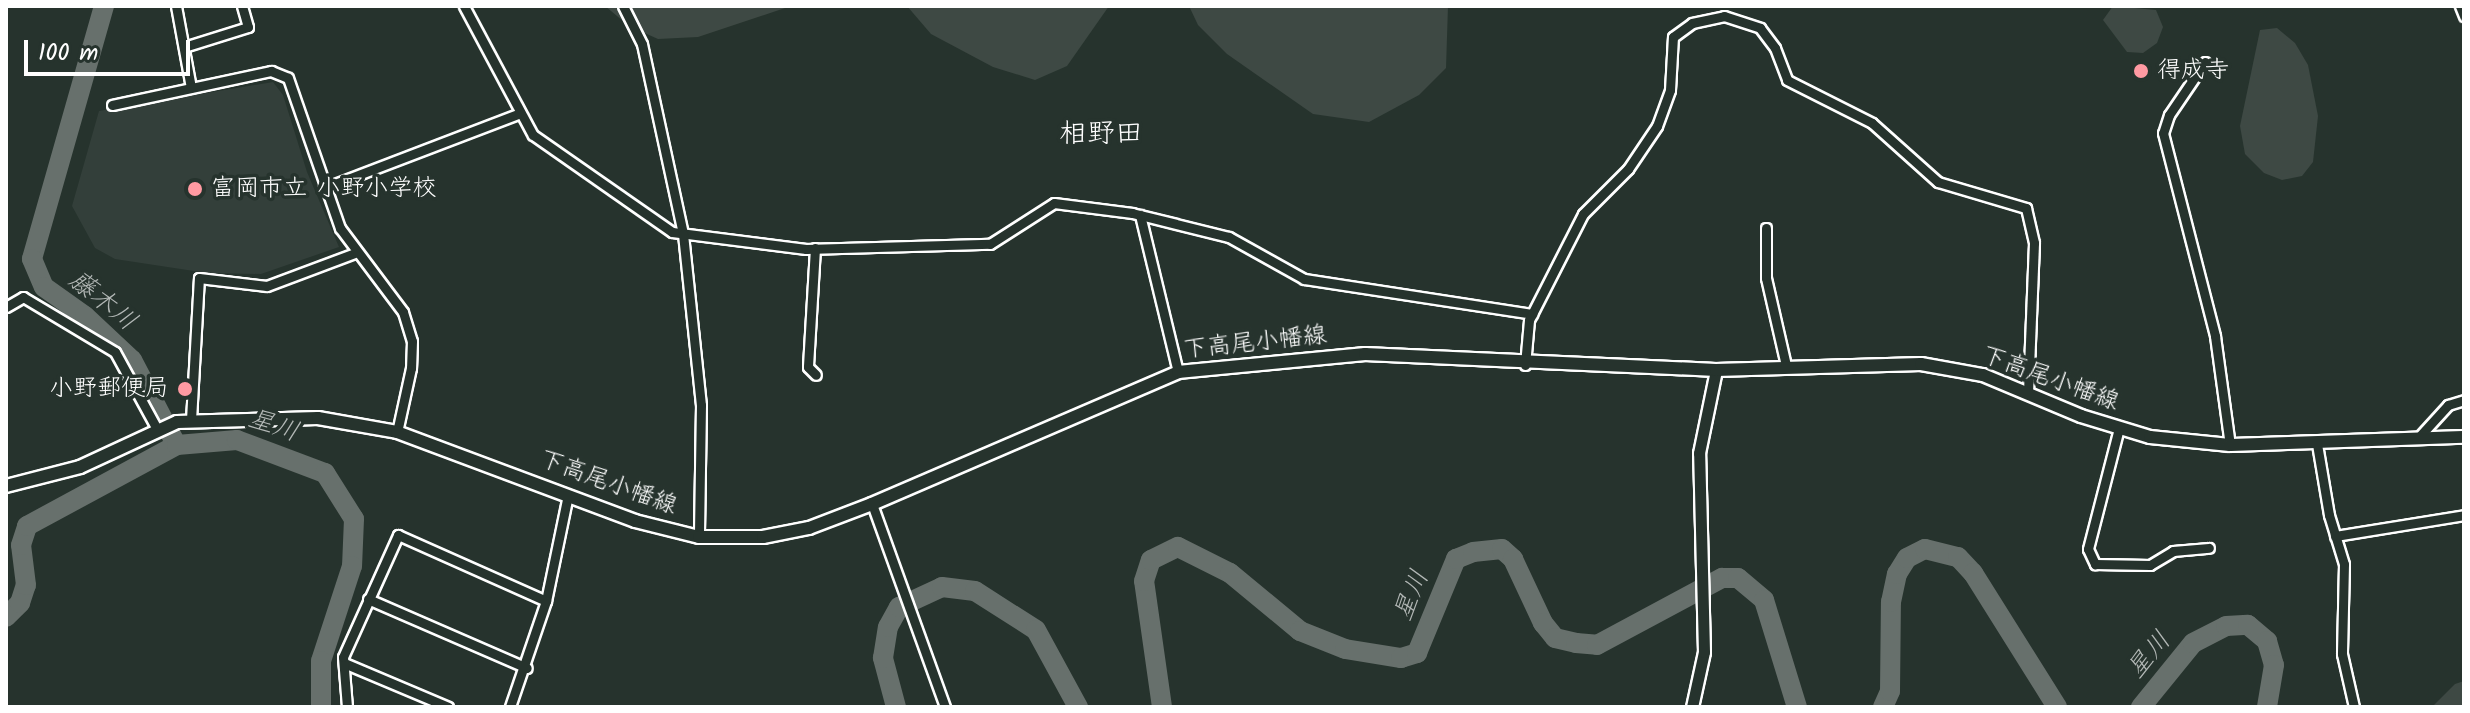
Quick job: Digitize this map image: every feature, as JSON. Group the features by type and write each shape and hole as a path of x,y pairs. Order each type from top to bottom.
{"main road":[{"name":"下高尾小幡線","path":"6,486 80,467 177,422 318,418 397,432 568,495 699,537 763,537 809,528 872,504 1178,372 1365,354 1525,365 1716,370 1786,365 1921,364 1983,375 2150,437 2230,445 2464,437"}],"street":[{"path":"176,6 191,88"},
{"path":"184,47 248,27 242,6"},
{"path":"464,6 533,135 683,234 815,248 990,244 1054,203 1140,215 1229,237 1304,279 1532,314"},
{"path":"623,6 642,44 683,234 701,405 699,537"},
{"path":"2460,6 2464,16"},
{"path":"1525,365 1532,314 1590,202 1628,169 1657,126 1670,90 1670,46 1676,32 1714,17 1733,17 1766,33 1787,80 1872,123 1938,182 1990,199 2015,200 2026,208 2034,243 2028,391"},
{"path":"2205,62 2169,115 2163,133 2215,336 2230,445"},
{"path":"112,105 271,71 285,75 324,188 355,253 386,286 403,312 412,341 411,368 397,432"},
{"path":"324,188 520,113"},
{"path":"1140,215 1178,372"},
{"path":"1766,228 1766,278 1786,365"},
{"path":"815,248 808,367 816,375"},
{"path":"191,420 199,278 267,286 355,253"},
{"path":"6,307 23,297 115,352 160,430"},
{"path":"1692,707 1704,652 1698,526 1699,453 1716,370"},
{"path":"2418,438 2448,405 2464,400"},
{"path":"2119,428 2088,549 2095,564 2150,565 2173,551 2209,548"},
{"path":"2317,444 2335,536 2344,564 2342,654 2354,707"},
{"path":"510,707 527,668 546,601 568,495"},
{"path":"872,504 945,707"},
{"path":"2335,536 2464,515"},
{"path":"347,707 344,663 368,599 398,535 546,601"},
{"path":"368,599 527,668"},
{"path":"344,663 448,707"}],"shaded area":[{"path":"605,6 791,6 698,37 658,39 629,26"},
{"path":"907,6 1109,6 1067,66 1035,80 993,67 931,34"},
{"path":"1189,6 1448,6 1446,68 1419,95 1369,122 1313,114 1227,54 1198,25"},
{"path":"2113,6 2156,10 2163,27 2157,43 2143,53 2127,52 2103,20"},
{"path":"2277,28 2295,43 2308,65 2318,116 2313,162 2302,176 2282,180 2264,173 2245,154 2240,126 2260,30"},
{"name":"富岡市立 小野小学校","path":"273,82 283,95 307,172 339,247 261,274 207,273 115,259 95,248 72,206 99,111"},
{"path":"2464,681 2464,707 2432,707 2455,684"}],"waterway":[{"name":"藤木川","path":"104,6 32,259 44,287 85,316 132,360 176,444"},
{"name":"星川","path":"6,617 20,603 26,585 21,545 27,526 177,445 237,440 325,473 354,519 352,566 321,661 321,707"},
{"name":"星川","path":"1162,707 1144,581 1151,560 1178,547 1230,573 1300,631 1345,649 1401,658 1417,653 1456,559 1473,552 1502,549 1513,559 1543,623 1555,638 1576,643 1597,645 1722,578 1738,578 1764,600 1797,707"},
{"name":"星川","path":"1883,707 1890,691 1891,602 1897,574 1907,558 1925,549 1958,557 1973,573 2057,707"},
{"name":"星川","path":"896,707 883,658 888,627 899,607 942,587 975,591 1036,630 1078,707"},
{"name":"星川","path":"2141,707 2193,643 2226,626 2248,625 2267,641 2274,665 2267,707"}],"place":[{"name":"得成寺","path":"2141,71"},
{"name":"富岡市立 小野小学校","path":"195,189"},
{"name":"小野郵便局","path":"185,389"}],"district":[{"name":"相野田","path":"1101,135"}]}
